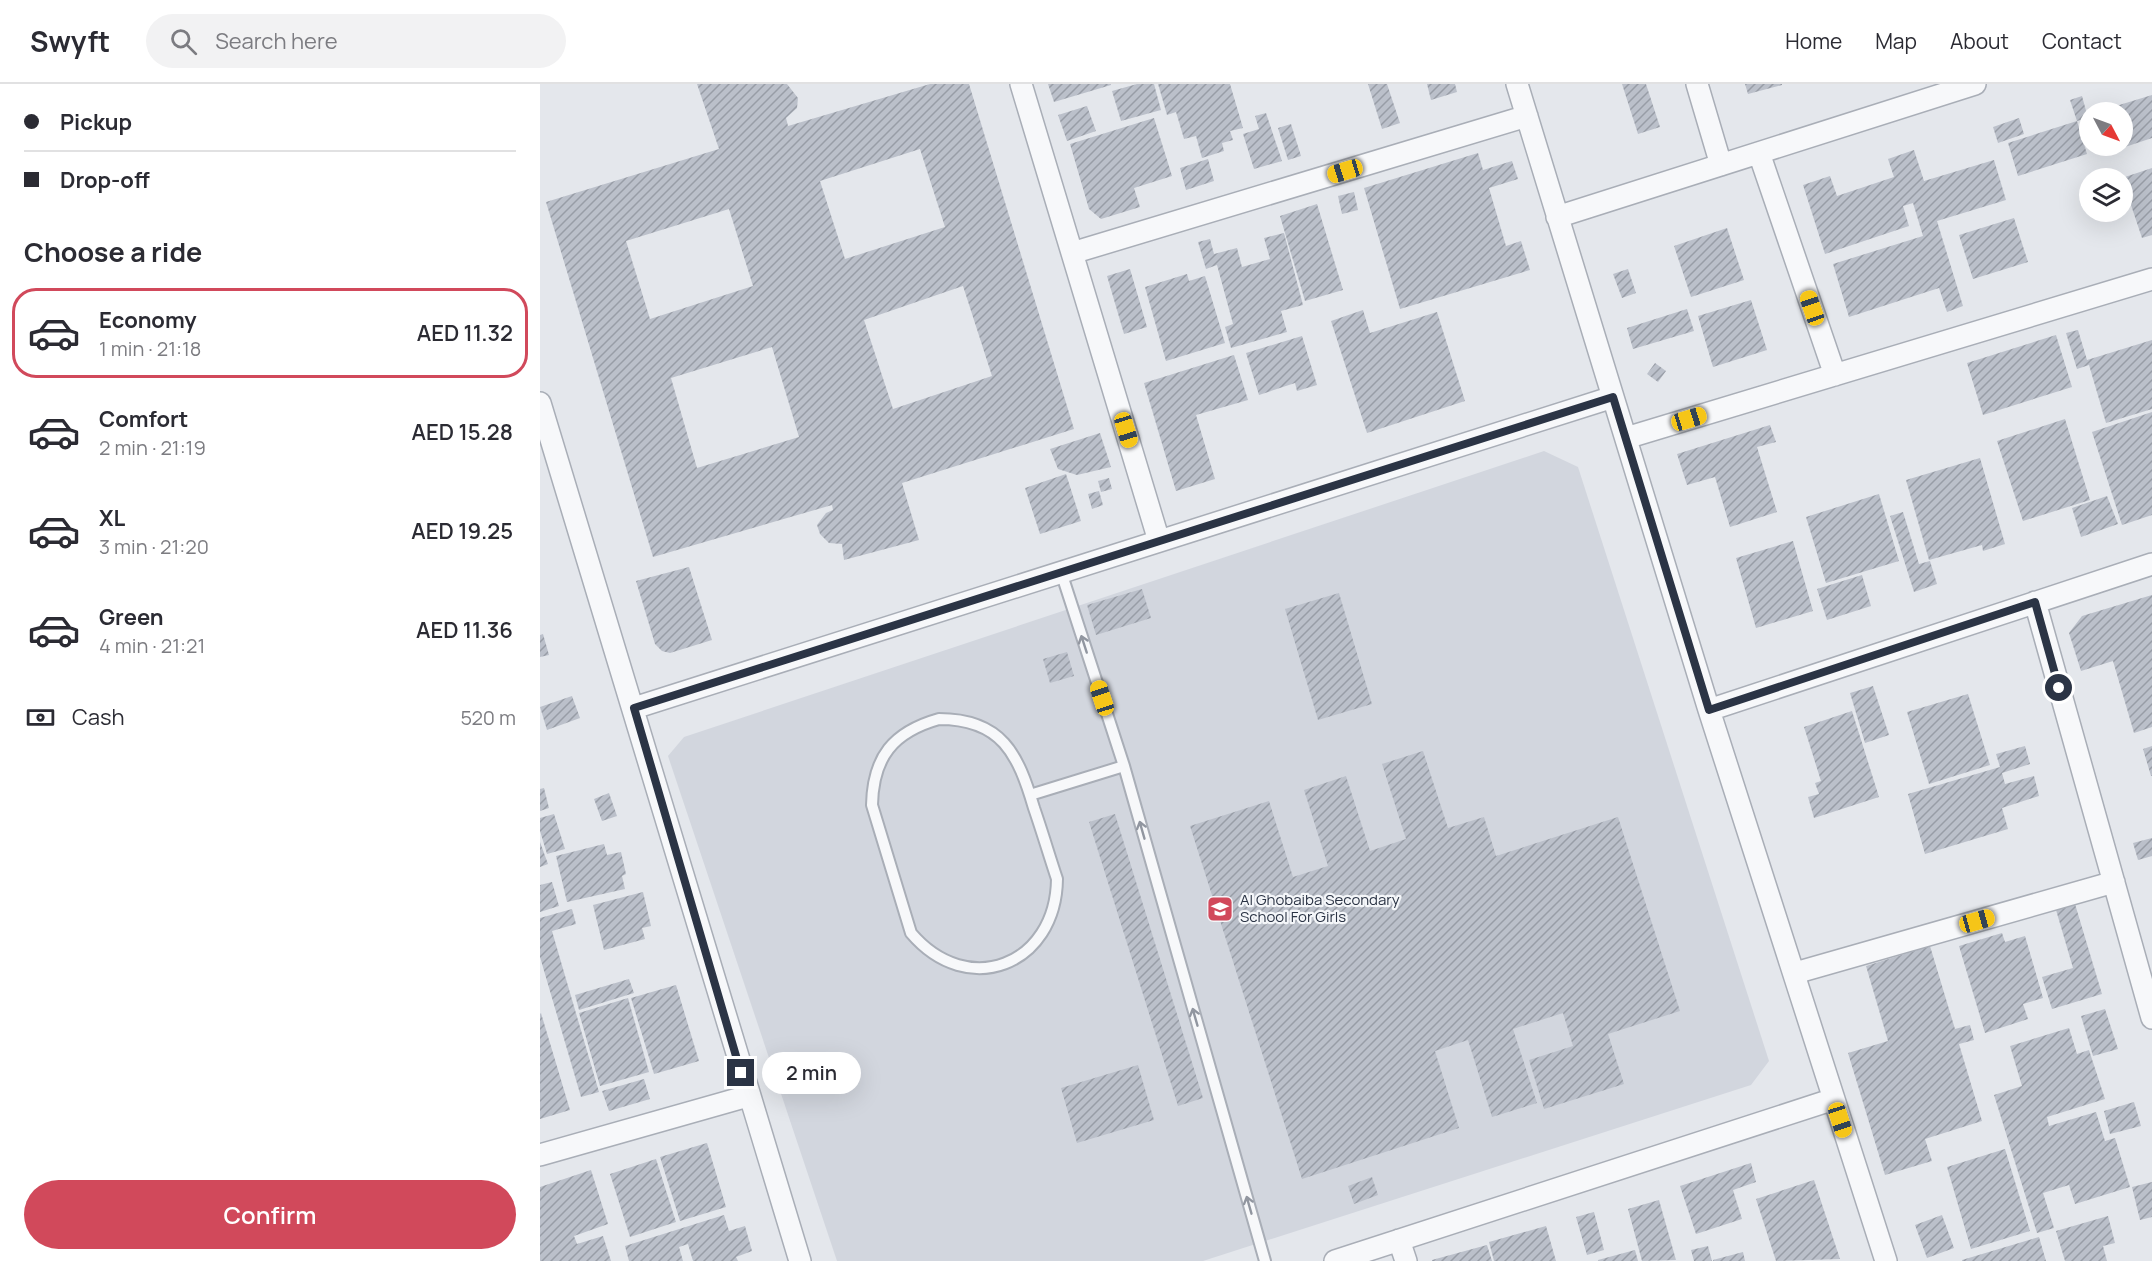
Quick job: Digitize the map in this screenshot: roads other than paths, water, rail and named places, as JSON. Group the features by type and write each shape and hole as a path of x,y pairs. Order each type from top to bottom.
{"street":[{"path":"1020,84 1159,541"},
{"path":"1517,84 1709,710 1886,1261"},
{"path":"1697,84 1721,165"},
{"path":"1557,217 1975,84"},
{"path":"1072,253 1527,116"},
{"path":"1759,153 1835,375"},
{"path":"1626,438 2152,279"},
{"path":"634,708 1613,397"},
{"path":"540,404 634,708 748,1096 800,1261"},
{"path":"1709,710 2152,564"},
{"path":"2035,602 2152,1018"},
{"path":"1795,973 2114,882"},
{"path":"540,1155 748,1096"},
{"path":"1335,1261 1834,1100"},
{"path":"1399,1240 1406,1261"}],"lane":[{"path":"1061,572 1124,766 1265,1261"},
{"path":"939,719 959,719 978,724 995,734 1010,748 1020,765 1030,795 1057,879 1054,908 1043,934 1030,949 1014,960 996,966 977,969 957,966 939,959 924,948 911,933 872,805 873,784 878,766 888,748 903,734 920,724 939,719"},
{"path":"1030,795 1124,766"}],"place":[{"name":"Al Ghobaiba Secondary School For Girls","path":"1220,909"}]}
